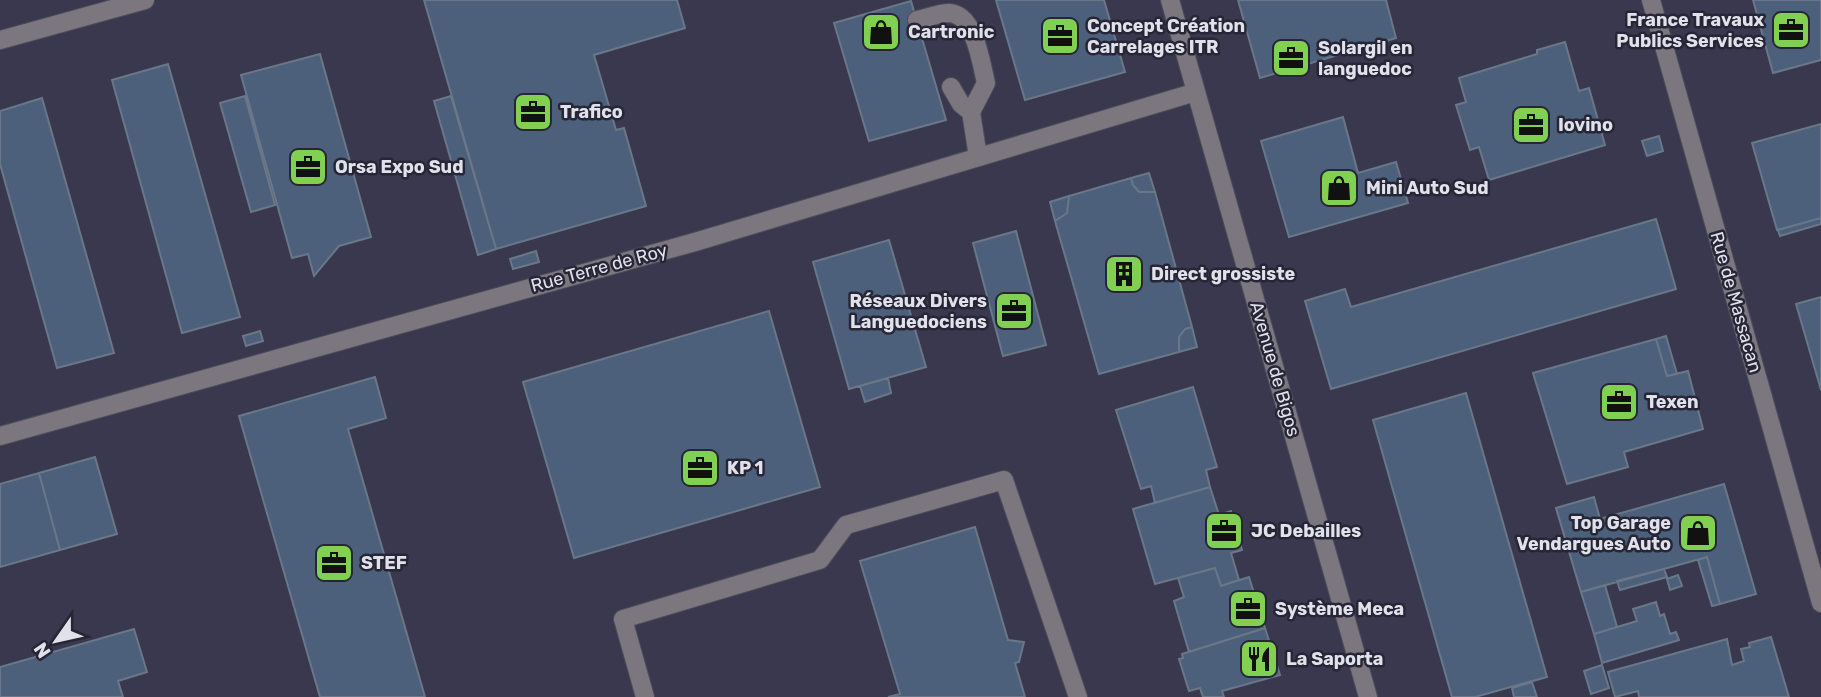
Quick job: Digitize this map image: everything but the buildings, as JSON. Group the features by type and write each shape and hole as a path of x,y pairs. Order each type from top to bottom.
{"street":[{"path":"0,40 145,0"},
{"name":"Avenue de Bigos","path":"1170,0 1368,697"},
{"name":"Rue de Massacan","path":"1651,0 1821,604"},
{"path":"916,20 951,13 963,17 971,28 986,83 971,112 978,157"},
{"path":"951,87 961,104 971,112"},
{"name":"Rue Terre de Roy","path":"0,436 695,242 1196,92"},
{"path":"645,697 623,619 820,560 846,525 1004,480 1078,697"}],"shaded area":[{"path":"0,0 1821,0 1821,697 0,697"}],"place":[{"name":"France Travaux Publics Services","path":"1791,30"},
{"name":"Cartronic","path":"881,32"},
{"name":"Concept Création Carrelages ITR","path":"1060,36"},
{"name":"Solargil en languedoc","path":"1291,58"},
{"name":"Trafico","path":"533,112"},
{"name":"Iovino","path":"1531,125"},
{"name":"Orsa Expo Sud","path":"308,167"},
{"name":"Mini Auto Sud","path":"1339,188"},
{"name":"Direct grossiste","path":"1124,274"},
{"name":"Réseaux Divers Languedociens","path":"1014,311"},
{"name":"Texen","path":"1619,402"},
{"name":"KP 1","path":"700,468"},
{"name":"JC Debailles","path":"1224,531"},
{"name":"Top Garage Vendargues Auto","path":"1698,533"},
{"name":"STEF","path":"334,563"},
{"name":"Système Meca","path":"1248,609"},
{"name":"La Saporta","path":"1259,659"}]}
